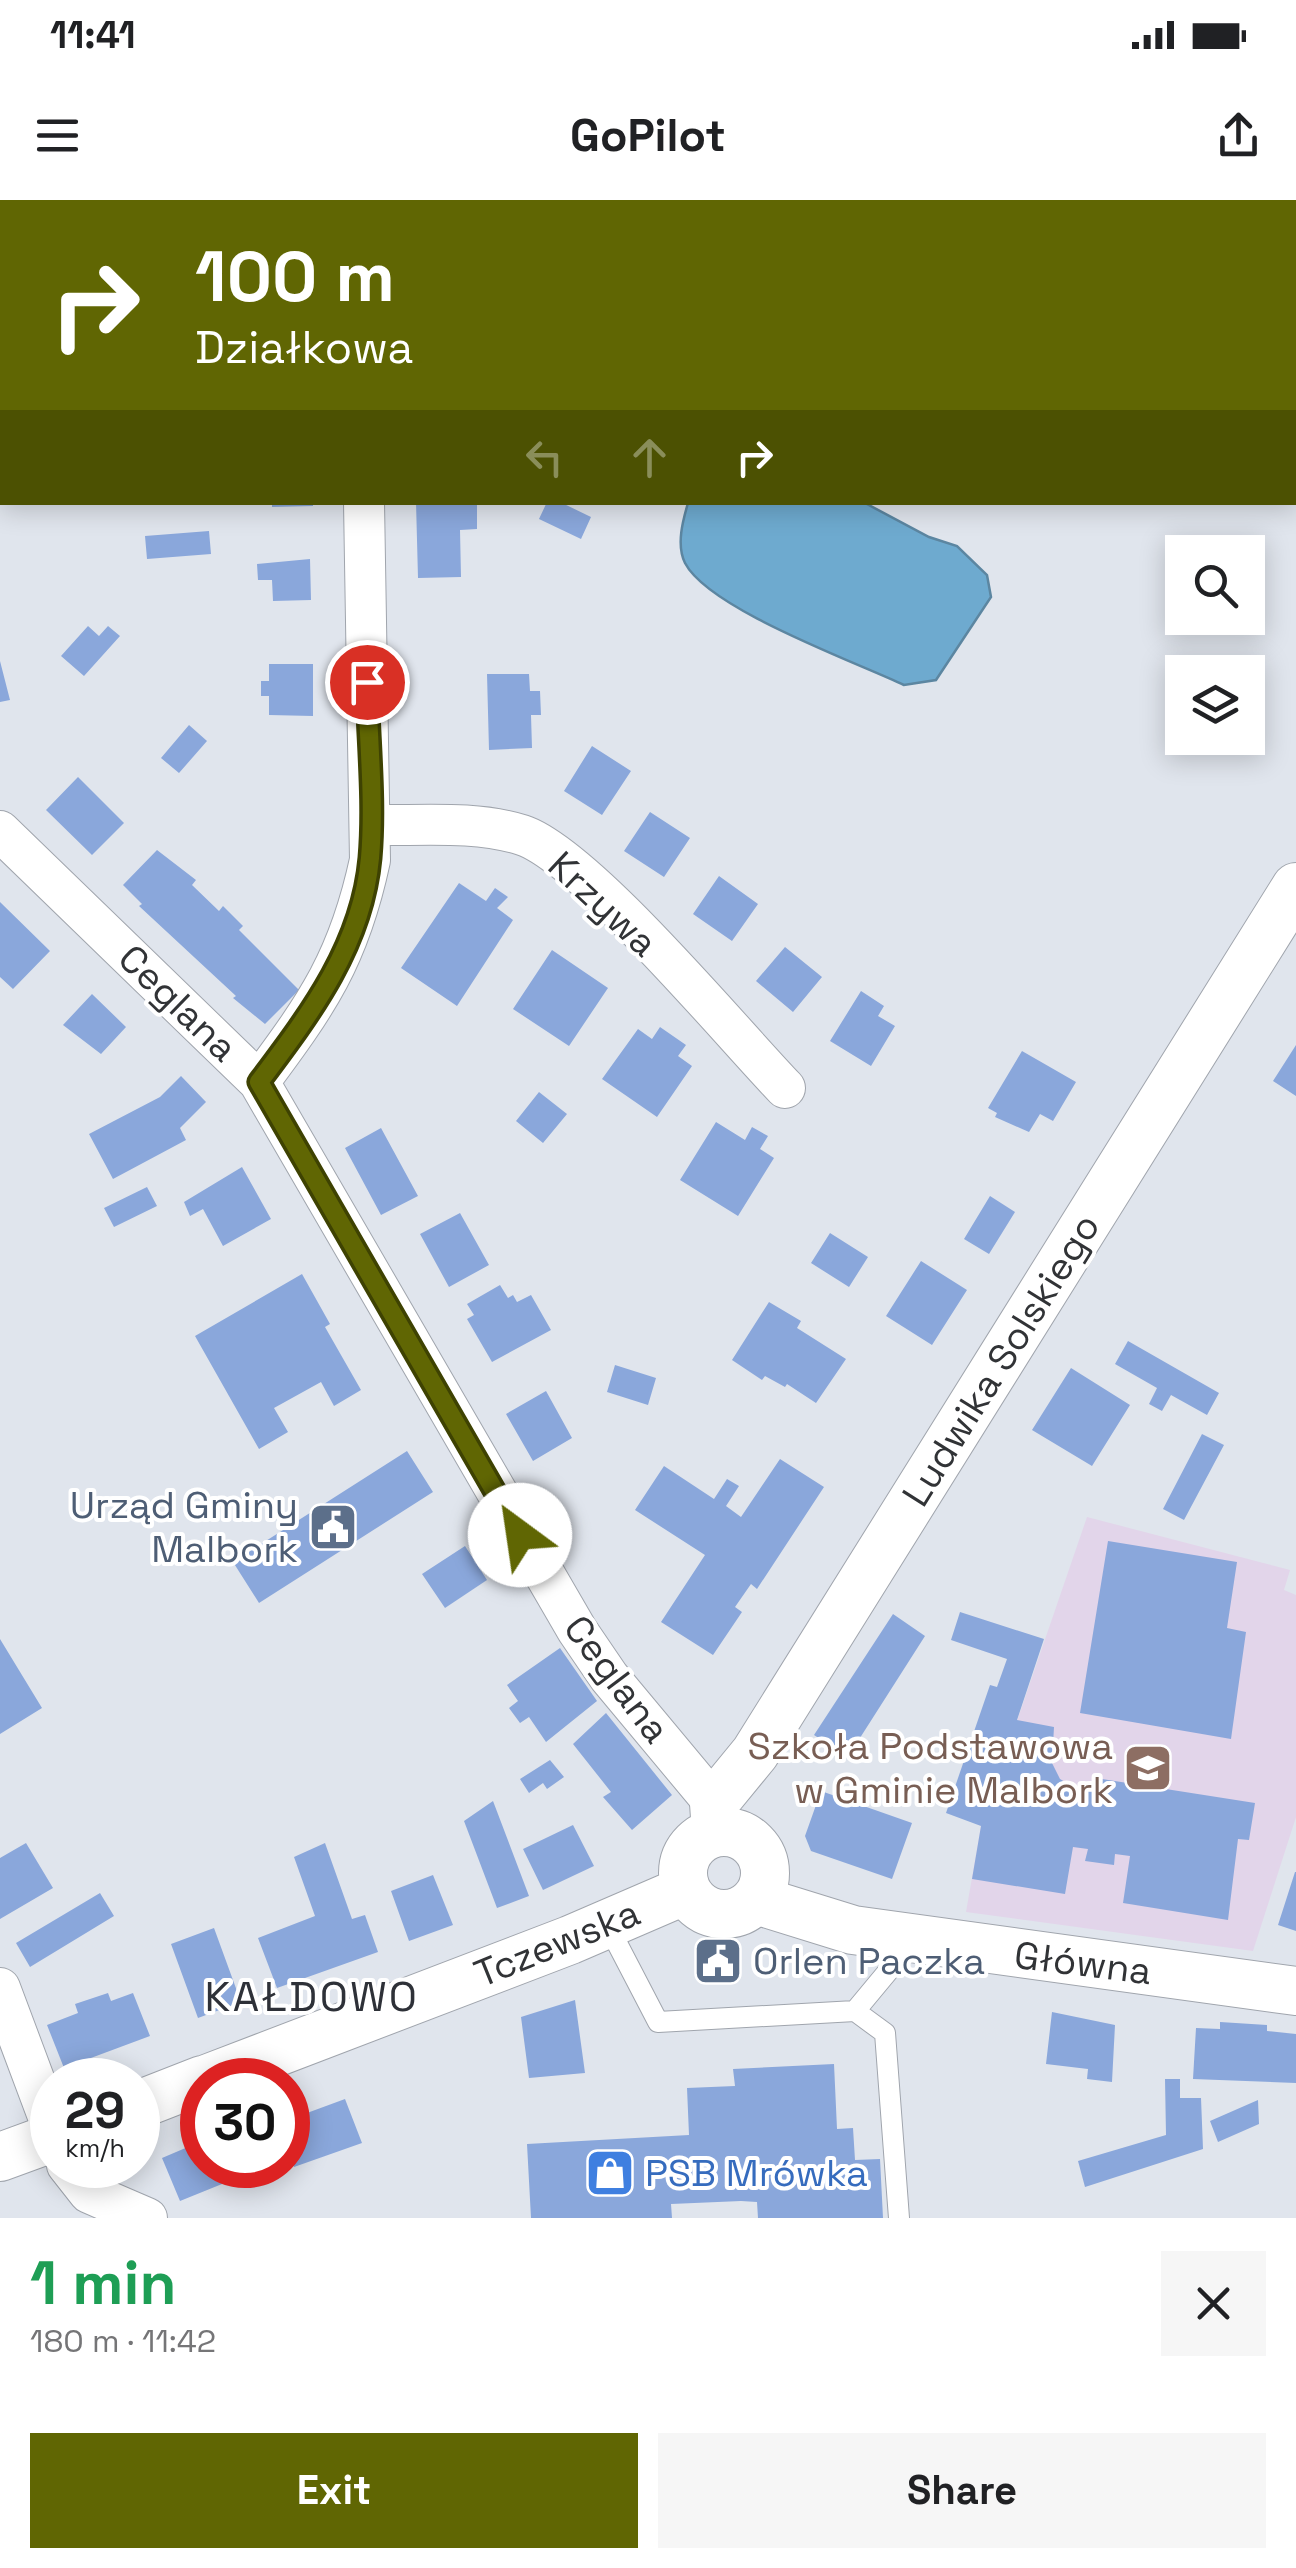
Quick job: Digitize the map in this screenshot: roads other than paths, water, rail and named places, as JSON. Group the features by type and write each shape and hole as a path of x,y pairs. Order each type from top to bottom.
{"street":[{"path":"259,1082 310,1015 336,970 358,914 370,860 364,505"},
{"name":"Krzywa","path":"370,824 483,828 526,836 583,876 784,1088"},
{"name":"Ceglana","path":"0,830 259,1082 577,1630 715,1818"},
{"name":"Ludwika Solskiego","path":"715,1818 1296,887"},
{"path":"715,1818 760,1852 766,1876 756,1900 732,1914 705,1910 686,1890 683,1878 687,1854 715,1818"},
{"name":"Tczewska","path":"260,2058 686,1890"},
{"name":"Główna","path":"756,1900 852,1930 1296,1992"},
{"path":"0,1988 30,2068"},
{"path":"0,2157 30,2146"},
{"path":"85,2188 147,2218"}],"lane":[{"path":"607,1924 658,2022 856,2011 885,2034 899,2218"},
{"path":"856,2011 914,1940"}],"water":[{"path":"688,505 869,505 929,537 957,546 987,575 991,597 936,680 904,685 819,648 722,598 685,563 681,533"}],"place":[{"name":"Urząd Gminy Malbork","path":"333,1527"},
{"name":"Szkoła Podstawowa w Gminie Malbork","path":"1148,1768"},
{"name":"Orlen Paczka","path":"718,1961"},
{"name":"PSB Mrówka","path":"610,2173"}],"district":[{"name":"KAŁDOWO","path":"312,1996"}]}
